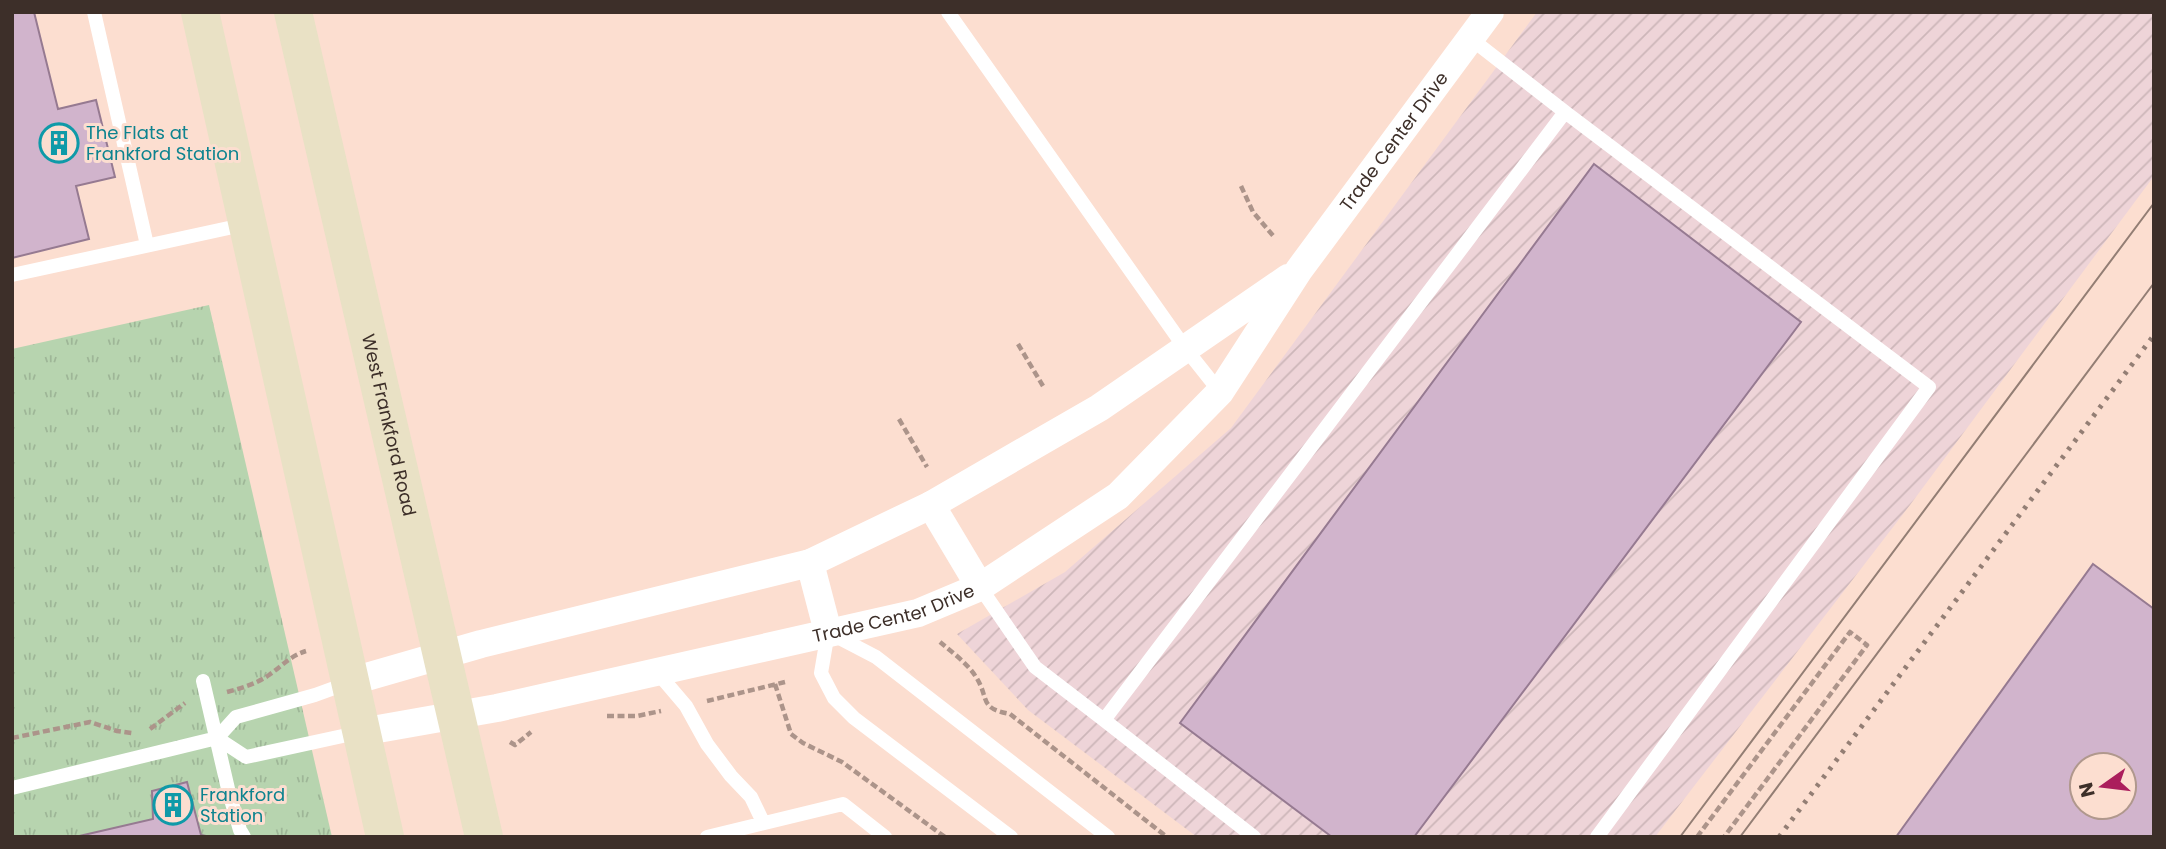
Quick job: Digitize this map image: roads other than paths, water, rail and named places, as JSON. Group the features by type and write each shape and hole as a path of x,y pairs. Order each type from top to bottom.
{"main road":[{"path":"200,12 385,837"},
{"name":"West Frankford Road","path":"293,12 484,837"}],"street":[{"name":"Trade Center Drive","path":"361,732 457,716 918,613 980,587 1118,496 1220,392 1299,270 1490,12"},
{"name":"Trade Center Drive","path":"349,682 481,644 810,563 931,505 1099,408 1299,270"},
{"path":"931,505 980,587"},
{"path":"810,563 828,632"}],"lane":[{"path":"94,12 147,245"},
{"path":"948,12 1185,348 1220,392"},
{"path":"1470,38 1929,387 1597,837"},
{"path":"1104,720 1565,112"},
{"path":"12,275 247,224"},
{"path":"980,587 1035,667 1254,837"},
{"path":"1011,837 854,718 834,698 821,673 828,632 876,657 1108,837"},
{"path":"657,672 686,706 707,744 731,776 751,797 763,822"},
{"path":"203,681 229,793 244,837"},
{"path":"12,788 217,738 236,717 315,695 349,682"},
{"path":"217,738 246,757 361,732"},
{"path":"707,837 843,804 885,837"}],"tram line":[{"path":"1680,837 2154,203"},
{"path":"1740,837 2154,283"}],"railway":[{"path":"1779,837 2154,335"}],"place":[{"name":"The Flats at Frankford Station","path":"59,143"},
{"name":"Frankford Station","path":"173,805"}]}
